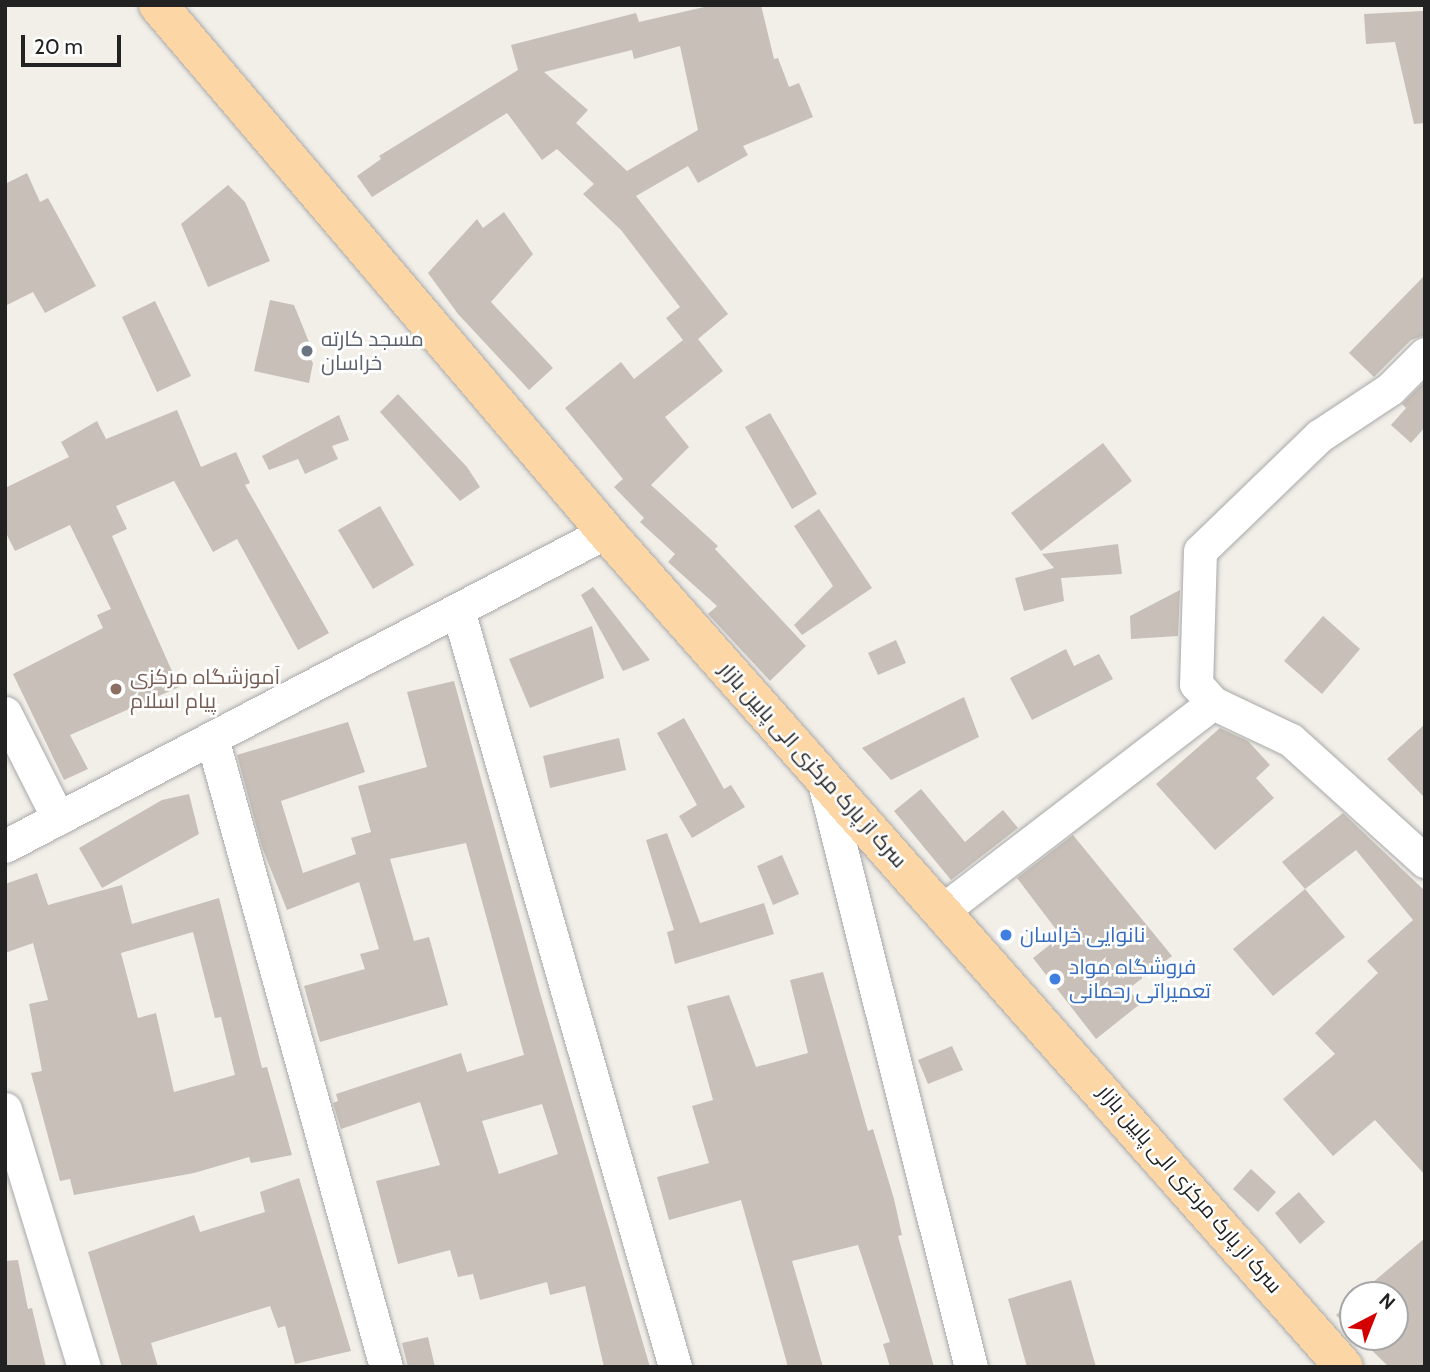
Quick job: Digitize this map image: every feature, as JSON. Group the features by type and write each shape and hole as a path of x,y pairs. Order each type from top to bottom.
{"main road":[{"name":"سرک از پارک مرکزی الی پایین بازار","path":"158,5 606,532 943,910 1344,1367"}],"street":[{"path":"1425,354 1390,389 1319,436 1200,551 1196,684 1213,703 1291,740 1425,861"},
{"path":"5,846 606,532"},
{"path":"458,610 675,1367"},
{"path":"943,910 1213,703"},
{"path":"5,713 58,818"},
{"path":"212,738 386,1367"},
{"path":"822,774 971,1367"},
{"path":"5,1108 84,1367"}],"building":[{"path":"713,5 761,5 774,59 778,58 789,87 799,83 813,117 743,146 748,155 698,183 688,166 636,196 728,314 698,339 723,371 665,417 689,447 651,485 718,546 715,549 806,646 770,681 708,614 717,606 668,562 675,554 640,522 644,518 614,487 623,479 565,408 621,362 634,379 683,340 666,318 680,307 621,230 583,194 594,184 557,149 542,160 507,113 372,197 357,176 381,159 379,156 518,70 511,45 636,13 639,22","holes":["680,46 698,130 627,171 576,123 588,110 544,72 632,50 634,59"]},
{"path":"1423,11 1425,123 1414,124 1395,42 1366,44 1364,14"},
{"path":"27,173 40,202 48,198 96,286 45,313 33,292 5,306 5,184"},
{"path":"228,185 245,202 270,261 208,287 181,224"},
{"path":"504,212 533,254 491,302 553,368 529,390 458,314 428,273 477,219 483,228"},
{"path":"1425,275 1425,335 1411,340 1374,377 1349,353"},
{"path":"270,300 294,305 311,347 305,350 313,363 309,383 254,371"},
{"path":"155,301 191,376 157,392 122,317"},
{"path":"1425,381 1425,427 1411,443 1391,425 1406,408 1402,404"},
{"path":"398,394 467,467 480,487 460,501 380,412"},
{"path":"177,410 201,467 236,452 250,483 245,485 329,633 298,650 237,539 213,552 174,481 116,506 127,529 112,536 179,687 70,735 88,769 64,780 13,674 103,628 97,615 111,609 70,525 15,551 5,531 5,488 69,457 61,442 97,421 106,439"},
{"path":"770,413 817,494 792,509 745,427"},
{"path":"339,415 349,440 332,446 338,459 305,474 298,459 269,470 262,456"},
{"path":"1103,443 1132,481 1041,551 1011,513"},
{"path":"380,506 414,565 373,589 338,530"},
{"path":"819,509 872,588 802,635 794,625 833,586 794,526"},
{"path":"1118,544 1122,574 1061,578 1064,601 1024,611 1015,578 1054,568 1042,554"},
{"path":"593,587 650,660 623,671 581,595"},
{"path":"1180,590 1178,636 1131,639 1130,616"},
{"path":"1323,616 1360,649 1322,694 1284,661"},
{"path":"592,626 604,678 530,708 509,659"},
{"path":"896,640 906,663 878,675 868,653"},
{"path":"1066,649 1074,666 1099,654 1113,679 1032,720 1010,678"},
{"path":"454,681 540,993 650,1367 604,1367 585,1286 550,1295 547,1282 480,1300 473,1274 458,1277 450,1250 398,1264 376,1181 440,1165 420,1102 341,1129 333,1103 338,1101 336,1094 461,1053 467,1072 524,1055 466,843 390,859 414,941 429,937 448,1005 320,1042 304,986 365,969 360,954 379,949 359,882 287,910 262,847 237,755 348,722 365,772 281,801 303,873 356,854 351,838 371,832 358,786 427,767 407,692","holes":["542,1104 558,1154 499,1174 482,1121"]},
{"path":"964,697 979,737 891,780 862,748"},
{"path":"684,718 724,789 731,785 745,807 692,838 679,816 697,805 657,733"},
{"path":"1425,724 1425,798 1387,759"},
{"path":"1220,728 1248,741 1270,765 1256,778 1274,798 1215,850 1156,784"},
{"path":"619,738 626,770 550,788 543,756"},
{"path":"921,789 965,842 1003,810 1018,828 951,880 894,811"},
{"path":"189,794 199,834 102,888 79,848 162,800"},
{"path":"1343,813 1425,891 1425,1175 1375,1120 1333,1156 1283,1099 1335,1054 1315,1033 1378,973 1367,961 1413,920 1356,850 1305,889 1282,862"},
{"path":"667,833 700,923 764,903 774,934 675,964 667,932 674,930 646,840"},
{"path":"1073,835 1172,956 1128,989 1140,1004 1096,1039 1033,958 1061,936 1017,878"},
{"path":"782,855 799,894 773,905 757,866"},
{"path":"37,873 48,905 122,885 132,924 219,898 262,1068 267,1067 292,1155 251,1163 249,1157 194,1173 74,1195 70,1179 60,1181 31,1073 42,1071 29,1004 48,1000 33,943 5,953 5,884","holes":["193,932 215,1018 221,1017 235,1075 174,1092 156,1013 138,1018 121,953"]},
{"path":"1305,889 1345,937 1273,996 1233,949"},
{"path":"823,972 868,1131 873,1129 894,1199 902,1235 898,1236 934,1367 890,1367 883,1344 890,1342 858,1245 792,1261 823,1367 788,1367 741,1200 669,1220 657,1177 709,1163 692,1106 713,1100 687,1006 729,995 756,1067 808,1053 790,980"},
{"path":"952,1046 963,1070 928,1084 918,1060"},
{"path":"1251,1169 1276,1192 1258,1212 1233,1189"},
{"path":"299,1178 351,1351 295,1364 285,1326 278,1328 270,1306 151,1343 158,1367 122,1367 88,1252 194,1215 200,1232 265,1212 260,1192"},
{"path":"1299,1192 1325,1222 1300,1244 1275,1213"},
{"path":"1425,1238 1425,1367 1389,1367 1372,1351 1409,1351 1409,1281 1374,1281"},
{"path":"18,1260 28,1309 32,1308 46,1367 5,1367 5,1261"},
{"path":"1071,1280 1096,1367 1027,1367 1008,1299"},
{"path":"428,1337 435,1367 408,1367 402,1343"}],"place":[{"name":"مسجد کارته خراسان","path":"307,351"},
{"name":"آموزشگاه مرکزی پیام اسلام","path":"116,689"},
{"name":"نانوایی خراسان","path":"1006,935"},
{"name":"فروشگاه مواد تعمیراتی رحمانی","path":"1055,979"}]}
